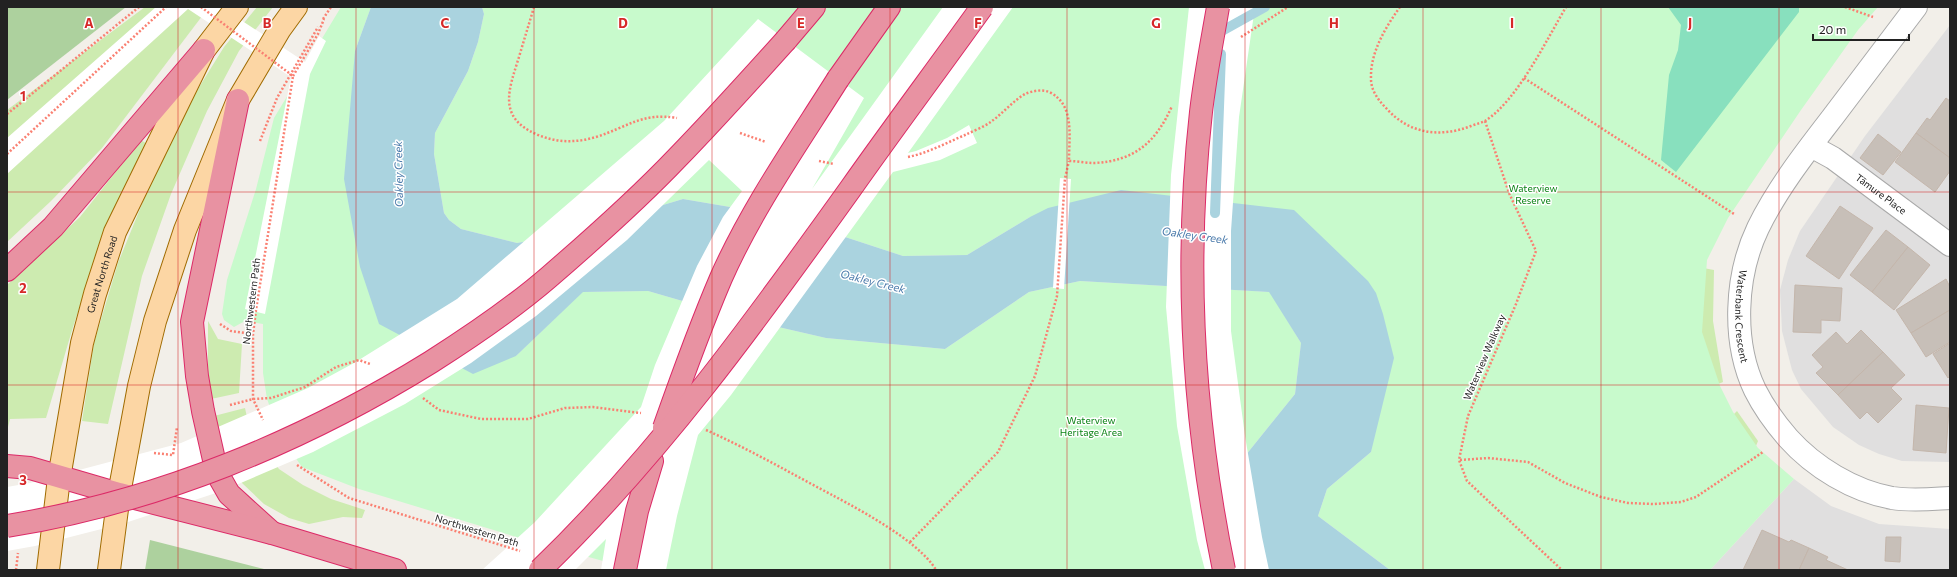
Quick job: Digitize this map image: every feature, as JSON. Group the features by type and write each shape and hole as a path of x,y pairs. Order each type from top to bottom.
{"highway":[{"path":"7,526 35,522 125,501 222,467 312,428 399,382 474,334 547,279 611,223 676,160 786,40 814,7"},
{"path":"626,570 637,510 652,461 692,349 722,277 750,222 838,79 889,7"},
{"path":"540,570 581,531 648,456 710,380 766,307 982,7"},
{"path":"1218,7 1204,96 1197,154 1192,255 1192,306 1204,448 1210,497 1224,570"},
{"path":"7,270 53,228 204,50"},
{"path":"238,100 192,322 202,404 217,473 229,494 272,533"},
{"path":"7,466 30,468 59,478 272,533 395,570"}],"main road":[{"name":"Great North Road","path":"48,570 59,478 82,343 95,294 115,232 204,50 236,7"},
{"path":"109,570 119,494 139,386 155,321 185,230 238,100 280,29 296,7"}],"street":[{"name":"Waterbank Crescent","path":"1916,7 1811,146 1773,200 1757,229 1748,255 1741,286 1739,315 1742,352 1755,389 1769,415 1802,454 1828,471 1860,488 1892,498 1922,500 1950,498"},
{"name":"Tāmure Place","path":"1811,146 1833,158 1950,245"}],"path":[{"path":"7,114 139,7"},
{"path":"7,154 166,7"},
{"path":"201,7 293,76 318,34"},
{"path":"259,144 277,98 330,7"},
{"path":"534,7 508,90 511,110 521,126 543,137 561,141 579,142 596,137 642,118 660,115 679,118"},
{"path":"1236,40 1288,7"},
{"path":"1400,7 1381,39 1371,68 1371,81 1374,92 1391,114 1405,124 1419,131 1434,134 1448,133 1485,121 1507,100 1524,78 1566,7"},
{"path":"1845,7 1872,17 1878,21"},
{"name":"Northwestern Path","path":"265,426 253,399 253,334 293,76"},
{"path":"1524,78 1739,218"},
{"path":"901,158 922,154 991,122 1026,94 1036,90 1046,91 1056,95 1062,101 1067,112 1069,122 1069,161 1066,178 1057,296 1036,376 998,452 910,542"},
{"path":"1069,161 1093,163 1120,159 1132,155 1150,140 1159,129 1173,104"},
{"name":"Waterview Walkway","path":"1459,460 1468,416 1516,304 1536,251 1509,193 1485,121"},
{"path":"735,131 772,144"},
{"path":"815,160 838,165"},
{"path":"217,320 219,324 231,331 253,334"},
{"path":"225,406 253,399 271,398 305,387 336,367 359,360 376,366"},
{"path":"420,396 439,410 481,419 528,419 565,408 593,407 646,414"},
{"path":"158,453 173,455 177,424"},
{"path":"702,428 732,442 850,504 910,542 936,570"},
{"path":"1562,570 1467,481 1459,460 1488,458 1528,462 1565,483 1601,497 1628,503 1654,504 1681,502 1696,497 1764,451"},
{"name":"Northwestern Path","path":"295,464 349,498 525,552"}],"shaded area":[{"path":"1950,25 1950,462 1902,461 1879,454 1859,445 1833,427 1801,389 1792,370 1782,331 1780,290 1788,260 1800,231 1865,136"},
{"path":"1794,479 1831,506 1879,524 1950,529 1950,570 1710,570"}],"green space":[{"path":"7,7 126,7 7,100"},
{"path":"145,7 209,7 102,148 51,201 7,242 7,110"},
{"path":"257,7 273,7 239,51 207,111 171,194 142,276 108,424 82,421 94,343 118,263 151,182 193,97 224,47"},
{"name":"Waterview Heritage Area","path":"341,7 371,7 355,51 516,356 582,292 648,291 748,320 826,338 945,349 1029,292 1080,281 1270,292 1301,343 1295,394 1233,471 1225,570 636,570 523,539 359,489 302,467 281,437 267,399 263,373 263,324 245,321 234,327 224,320 222,314 227,280 256,189 274,118"},
{"name":"Waterview Reserve","path":"482,7 1878,7 1858,30 1801,110 1728,218 1707,260 1702,332 1720,386 1733,412 1758,448 1794,479 1710,570 1390,570 1318,516 1327,489 1371,452 1383,314 1030,217 967,255 903,256 778,215 683,199 567,234 517,243 461,229 449,220 444,213 434,154 435,133 468,71 478,42 484,14"},
{"path":"1668,7 1799,7 1799,12 1676,172 1661,160 1669,75 1678,50 1681,25"},
{"path":"141,140 150,146 101,242 73,327 46,418 10,419 7,431 7,285 80,217"},
{"path":"1698,267 1714,270 1713,321 1723,382 1716,385 1697,338"},
{"path":"208,321 218,339 242,344 239,393 211,399 208,366"},
{"path":"245,408 250,431 279,469 303,485 331,499 365,510 362,518 343,517 309,524 289,518 264,504 242,483 221,442 214,416"},
{"path":"1737,411 1758,441 1754,451 1730,418"},
{"path":"150,540 268,570 145,570"}],"water":[{"name":"Oakley Creek","path":"371,7 482,7 484,14 478,42 468,71 435,133 434,154 444,213 449,220 461,229 517,243 567,234 683,199 778,215 903,256 967,255 1030,217 1048,208 1121,190 1294,210 1368,281 1376,293 1383,314 1394,358 1371,452 1327,489 1318,516 1390,570 1225,570 1233,471 1295,394 1301,343 1269,292 1080,281 1029,292 945,349 826,338 748,320 648,291 583,292 516,356 473,374 379,324 360,267 344,179 355,51"}],"pier":[{"path":"156,7 221,7 305,62 319,36 326,41 310,74 265,314 245,309 291,77 188,9 7,174 7,138"},
{"path":"943,7 1013,7 908,153 947,138 969,125 977,143 940,160 893,172 731,395 698,435 677,516 666,570 601,570 606,539 575,570 482,570 535,522 641,407 655,365 697,266 723,217 742,191 709,160 627,240 536,316 471,363 405,404 313,452 222,491 125,523 35,546 7,551 7,487 30,483 181,443 308,388 354,363 457,299 664,121 758,19 864,98 812,189"},
{"path":"1189,7 1255,7 1239,117 1231,231 1231,331 1245,436 1269,570 1205,570 1197,540 1177,426 1166,307 1171,175"},
{"path":"1060,178 1071,179 1064,289 1053,288"}],"building":[{"path":"1946,98 1950,101 1950,158 1916,133 1927,118 1930,120"},
{"path":"1916,133 1950,158 1950,171 1935,192 1895,162"},
{"path":"1878,134 1901,152 1883,175 1860,158"},
{"path":"1840,206 1873,228 1839,279 1806,256"},
{"path":"1886,230 1908,247 1872,292 1850,275"},
{"path":"1908,247 1930,265 1894,310 1872,292"},
{"path":"1946,279 1950,287 1950,310 1911,333 1896,310"},
{"path":"1795,285 1842,288 1840,321 1821,320 1821,333 1793,332"},
{"path":"1950,310 1950,342 1926,357 1911,333"},
{"path":"1861,330 1883,352 1838,395 1816,373 1823,367 1812,355 1836,332 1847,344"},
{"path":"1950,343 1950,376 1948,378 1933,354"},
{"path":"1883,352 1905,375 1891,388 1902,399 1878,423 1867,412 1860,419 1838,395"},
{"path":"1916,405 1949,408 1946,453 1913,450"},
{"path":"1762,530 1789,542 1791,540 1809,548 1799,570 1743,570"},
{"path":"1886,537 1901,537 1900,562 1885,561"},
{"path":"1809,548 1828,557 1826,560 1848,570 1799,570"}],"waterway":[{"path":"1213,36 1265,7"},
{"path":"1215,213 1221,54"}]}
